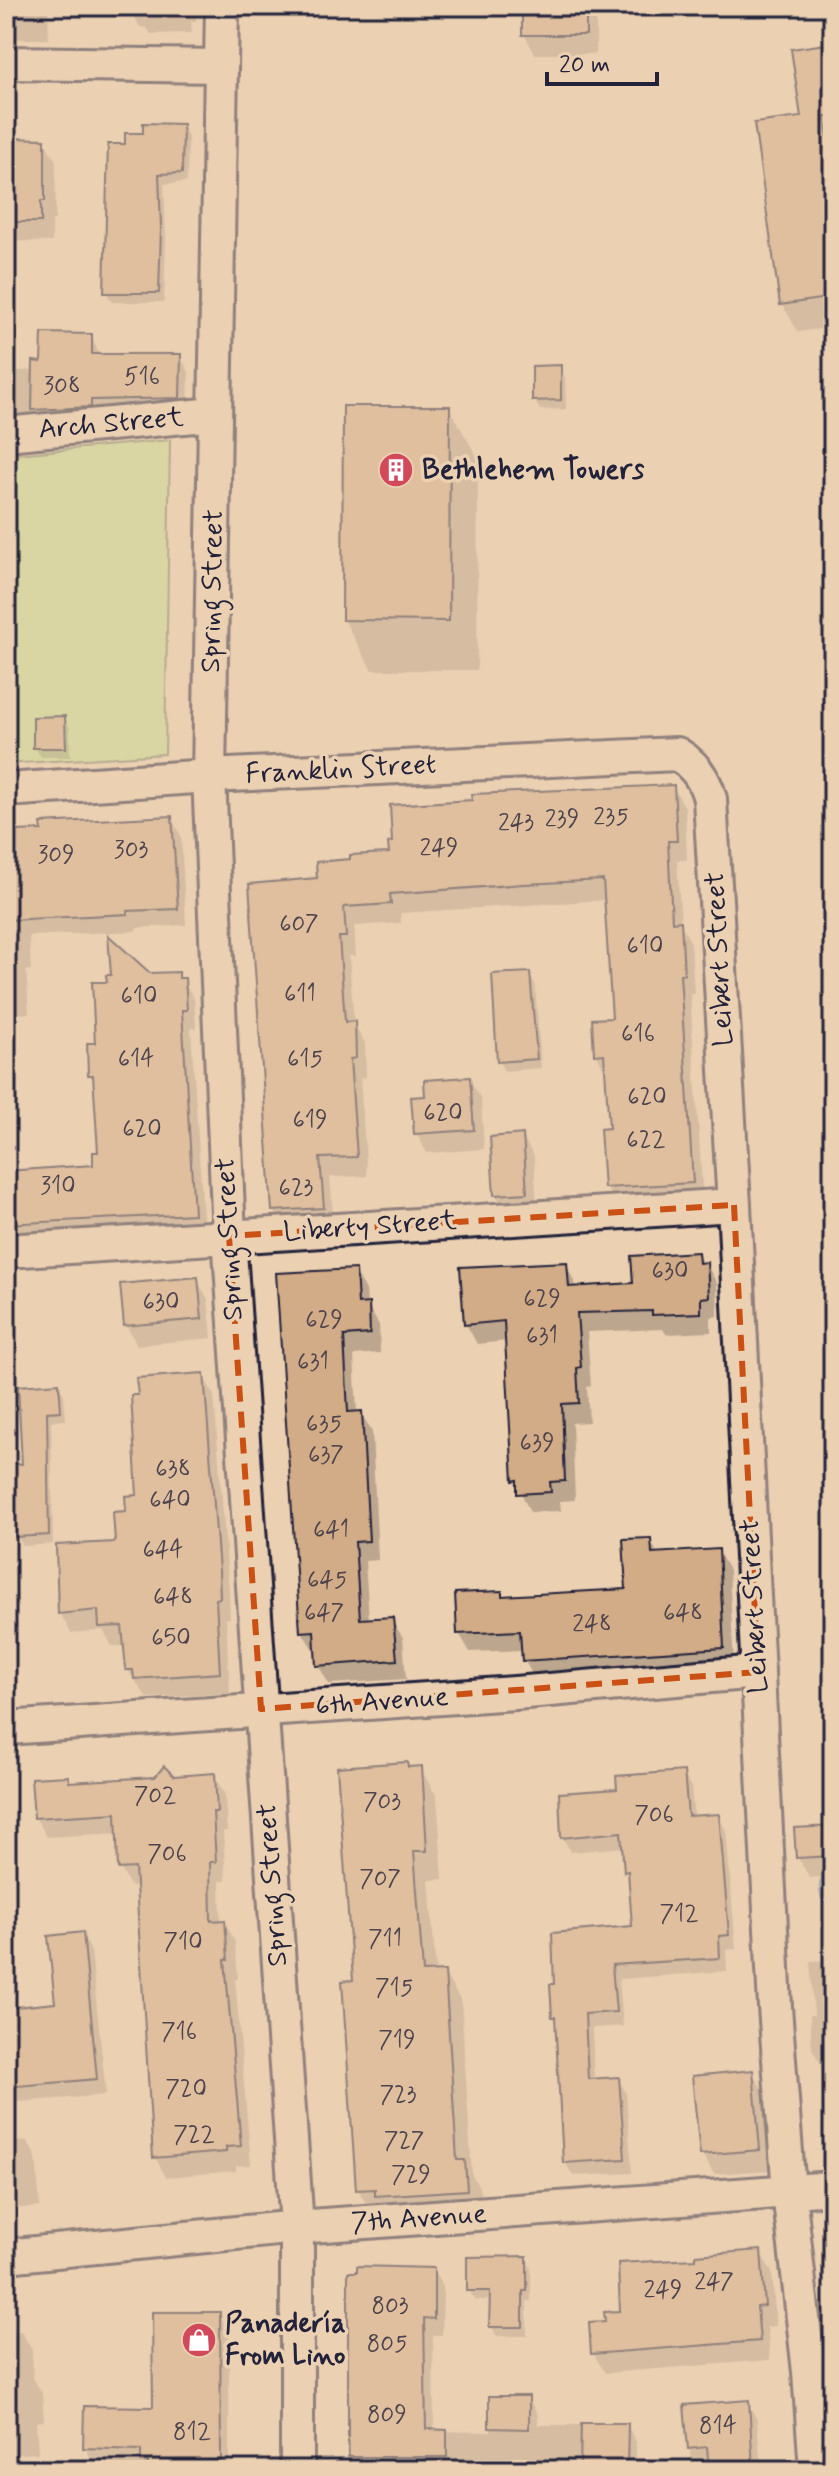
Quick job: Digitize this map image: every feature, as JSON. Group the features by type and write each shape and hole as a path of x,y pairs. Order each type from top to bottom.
{"street":[{"name":"Spring Street","path":"222,6 209,776 229,1236 297,2227 297,2470"},
{"path":"6,63 221,66"},
{"name":"Arch Street","path":"6,434 215,414"},
{"name":"Franklin Street","path":"6,790 209,776 677,754"},
{"name":"Leibert Street","path":"677,754 691,763 706,784 710,799 775,2007 816,2470"},
{"name":"Liberty Street","path":"6,1251 734,1205"},
{"name":"6th Avenue","path":"6,1728 515,1693 758,1672"},
{"name":"7th Avenue","path":"6,2256 297,2227 833,2188"}],"highlighted area":[{"path":"734,1205 758,1672 261,1709 229,1236"}],"green space":[{"path":"170,440 165,754 6,764 6,455"}],"water":[{"path":"833,1866 833,1909 823,1899 820,1888 823,1876"}],"building":[{"path":"522,6 586,6 586,35 522,35"},
{"path":"833,43 833,116 825,117 833,172 833,297 780,305 754,123 801,117 791,49"},
{"path":"143,123 183,124 182,173 159,174 159,293 104,293 108,144 125,144 125,133 143,133"},
{"path":"6,138 45,139 45,201 41,201 41,222 6,222"},
{"path":"42,333 92,334 92,354 181,354 180,398 91,400 91,407 32,410 33,361 41,362"},
{"path":"561,365 561,400 532,401 532,366"},
{"name":"Bethlehem Towers","path":"343,406 450,406 449,621 342,620"},
{"path":"65,716 66,748 33,748 33,717"},
{"path":"674,785 677,841 668,841 672,922 681,921 684,974 680,974 693,1183 604,1188 600,1129 609,1128 604,1054 594,1055 592,1019 612,1018 603,880 524,884 390,894 391,904 344,907 346,937 339,937 345,1022 355,1021 356,1058 350,1059 357,1157 320,1158 324,1208 272,1211 249,884 317,878 316,862 350,859 350,855 389,853 388,843 392,842 390,805 472,800 472,794"},
{"path":"172,816 178,909 6,920 6,838 16,837 16,831 42,830 41,823"},
{"path":"108,935 150,973 179,972 179,978 185,978 187,1010 182,1010 194,1214 6,1224 6,1171 93,1165 93,1152 98,1152 93,1075 88,1075 87,1043 95,1043 92,982 107,982 106,975 111,975"},
{"path":"530,972 537,1059 497,1062 492,974"},
{"path":"470,1077 474,1130 414,1134 411,1097 425,1096 424,1080"},
{"path":"523,1134 527,1193 494,1195 490,1137"},
{"path":"698,1252 699,1263 707,1262 709,1297 701,1298 701,1313 577,1313 581,1367 577,1368 579,1403 562,1404 565,1481 550,1482 551,1492 517,1494 517,1480 513,1481 504,1321 464,1325 460,1267 567,1262 569,1287 633,1283 631,1256"},
{"path":"356,1269 358,1304 369,1303 370,1334 344,1336 348,1412 362,1411 369,1541 355,1542 360,1619 393,1617 397,1660 316,1666 314,1631 300,1632 276,1273"},
{"path":"198,1277 202,1319 124,1326 120,1284"},
{"path":"204,1373 219,1571 220,1598 216,1599 220,1673 134,1679 133,1670 126,1670 122,1626 99,1627 98,1610 58,1614 56,1545 115,1542 113,1512 126,1511 125,1496 137,1495 131,1395 138,1395 136,1378"},
{"path":"59,1383 61,1411 47,1412 49,1535 15,1537 11,1464 22,1464 18,1386"},
{"path":"651,1538 652,1553 719,1549 724,1648 522,1661 520,1631 457,1634 455,1593 502,1591 502,1596 626,1589 623,1539"},
{"path":"407,1762 408,1767 422,1766 427,1851 414,1851 423,1972 445,1971 457,2160 465,2160 467,2190 375,2196 375,2189 356,2190 342,1981 353,1980 337,1767"},
{"path":"164,1766 174,1776 215,1773 217,1812 213,1812 216,1862 210,1862 211,1921 225,1920 228,1960 225,1960 241,2146 226,2147 226,2152 153,2158 135,1868 118,1869 116,1813 34,1818 31,1778 68,1776 69,1782 155,1777"},
{"path":"684,1771 688,1816 719,1814 729,1935 719,1936 720,1958 612,1965 616,2012 585,2014 588,2079 619,2077 625,2159 563,2163 555,2017 552,2017 550,1984 554,1984 552,1933 632,1926 628,1871 624,1872 621,1832 561,1838 559,1793 617,1789 616,1776"},
{"path":"833,1826 833,1856 796,1858 794,1828"},
{"path":"83,1932 97,2079 6,2087 6,2008 55,2003 48,1936"},
{"path":"753,2070 760,2150 700,2155 692,2076"},
{"path":"761,2250 765,2306 757,2307 760,2341 591,2354 589,2322 605,2321 604,2312 620,2311 618,2263 696,2259 696,2255"},
{"path":"527,2256 523,2327 489,2327 490,2291 467,2291 467,2257"},
{"path":"357,2266 434,2268 434,2319 424,2318 426,2429 447,2430 447,2457 348,2457 348,2272 357,2272"},
{"path":"152,2312 220,2312 221,2461 211,2461 211,2470 148,2470 148,2462 141,2462 141,2450 83,2448 84,2406 153,2407"},
{"path":"489,2396 529,2396 529,2429 489,2428"},
{"path":"749,2400 753,2470 709,2470 707,2447 688,2449 684,2405"},
{"path":"581,2423 628,2423 627,2470 580,2470"}],"place":[{"name":"Bethlehem Towers","path":"396,470"},
{"name":"Panadería From Lino","path":"199,2340"}]}
